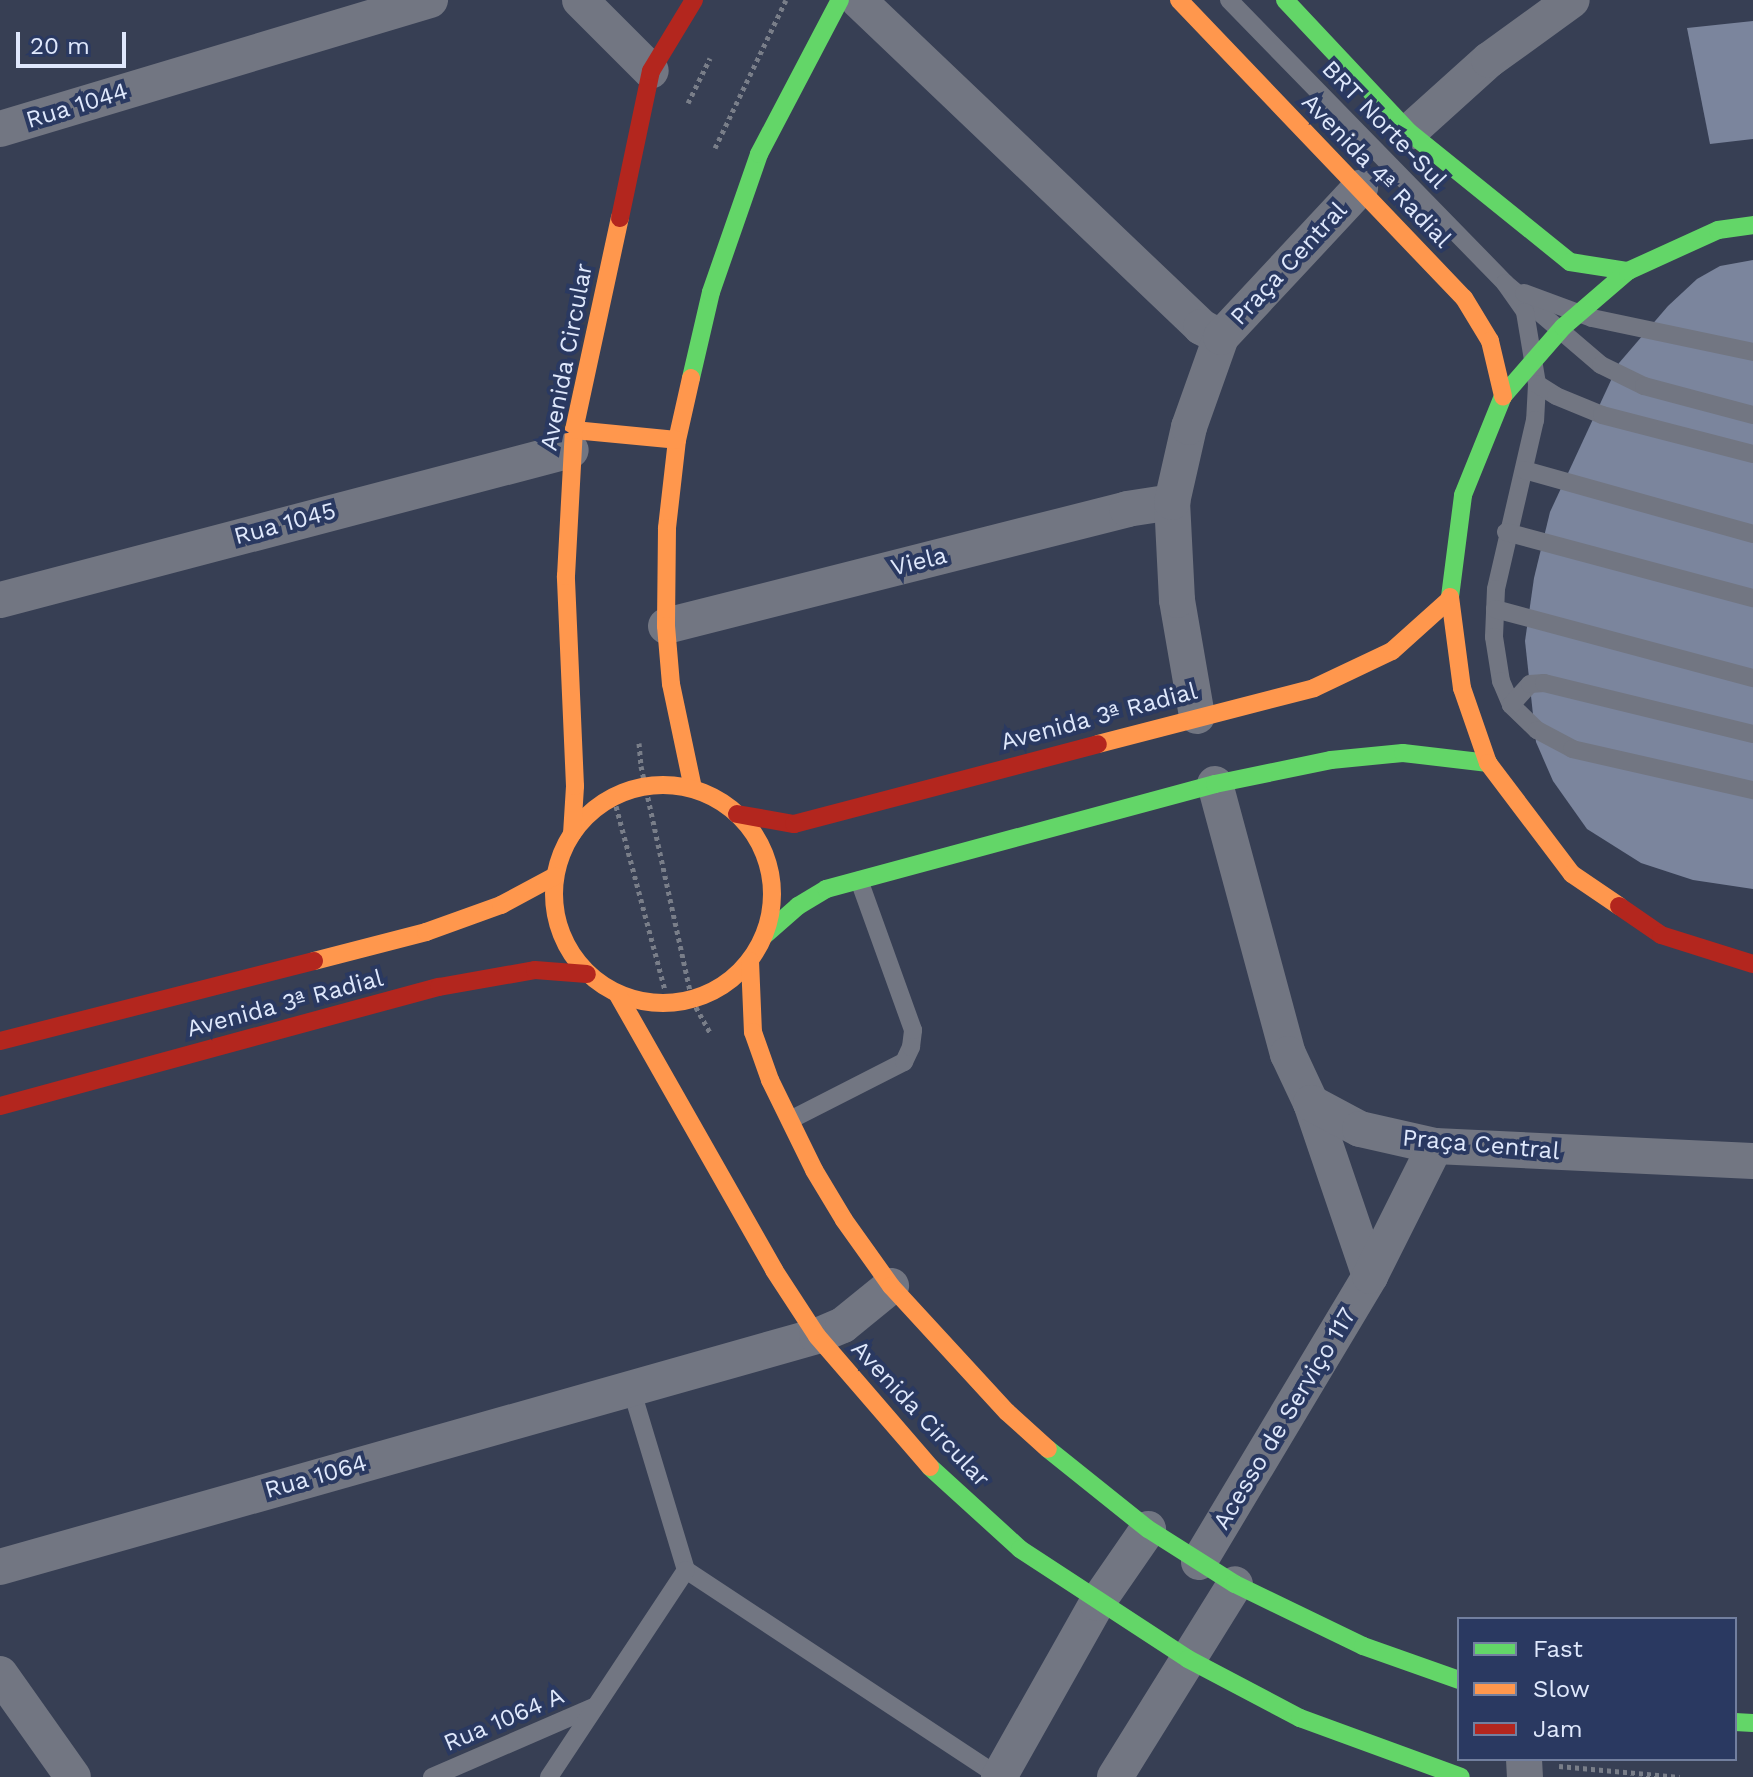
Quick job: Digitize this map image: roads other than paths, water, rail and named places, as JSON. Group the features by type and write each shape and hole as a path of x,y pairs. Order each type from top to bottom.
{"main road":[{"name":"Avenida Circular","path":"572,834 575,786 566,576 572,440 651,71 694,0"},
{"path":"693,788 673,699 666,626 667,528 677,440 711,292 759,154 840,0"},
{"name":"Avenida 4ª Radial","path":"1179,0 1464,298 1490,341 1503,396"},
{"path":"1285,0 1409,132 1570,262 1628,271"},
{"path":"1753,225 1718,230 1628,271 1578,313 1503,396 1463,495 1450,599 1462,688 1488,763 1572,874 1661,935 1753,964"},
{"path":"572,440 677,440"},
{"name":"Avenida 3ª Radial","path":"737,814 794,824 1197,716 1314,688 1392,651 1450,599"},
{"path":"765,935 807,900 826,889 1215,784 1331,760 1403,753 1488,763"},
{"path":"646,785 693,788 717,798 737,814 758,840 770,870 772,903 765,935 750,961 730,981 692,1000 669,1004 643,1002 618,995 587,974 566,945 559,923 555,876 572,834 591,812 614,796 646,785"},
{"name":"Avenida 3ª Radial","path":"2,1033 426,932 501,905 555,876"},
{"path":"750,961 753,1032 789,1121 844,1220 891,1286 1007,1412 1079,1476 1148,1529 1235,1584 1363,1646 1457,1679"},
{"name":"Avenida 3ª Radial","path":"0,1106 439,987 535,970 587,974"},
{"name":"Avenida Circular","path":"618,995 774,1270 817,1336 943,1481 1020,1549 1097,1603 1188,1659 1300,1718 1461,1777"}],"street":[{"name":"Rua 1044","path":"0,129 430,0"},
{"path":"580,0 651,71"},
{"path":"858,0 1201,327 1221,337"},
{"path":"1409,132 1489,60 1572,0"},
{"name":"Praça Central","path":"1197,716 1177,600 1172,502 1189,427 1221,337 1360,188"},
{"name":"Rua 1045","path":"0,600 572,440"},
{"name":"Viela","path":"666,626 1127,509 1172,502"},
{"path":"1215,784 1288,1054 1311,1103 1370,1276"},
{"name":"Praça Central","path":"1311,1103 1360,1129 1435,1146 1753,1161"},
{"name":"Acesso de Serviço 117","path":"1199,1562 1370,1276 1435,1146"},
{"name":"Rua 1064","path":"0,1567 817,1336 843,1325 891,1286"},
{"path":"999,1776 1097,1603 1148,1529"},
{"path":"1115,1777 1235,1584"},
{"path":"0,1674 73,1777"}],"lane":[{"name":"BRT Norte-Sul","path":"1229,0 1505,283"},
{"path":"1505,283 1578,313 1753,352"},
{"path":"1505,283 1601,365 1644,386 1753,415"},
{"path":"1505,283 1525,312 1536,360 1537,384 1535,420 1506,532 1495,609 1501,681 1511,705 1537,730 1572,749 1753,790"},
{"path":"1537,384 1556,396 1602,415 1753,454"},
{"path":"1524,470 1753,534"},
{"path":"1506,532 1753,598"},
{"path":"1495,609 1753,678"},
{"path":"1498,661 1512,673 1544,683 1753,734"},
{"path":"1511,705 1530,684 1544,683"},
{"path":"789,1121 904,1062 911,1047 913,1030 859,880"},
{"path":"631,1388 686,1570 999,1776"},
{"name":"Rua 1064 A","path":"549,1777 686,1570"},
{"name":"Rua 1064 A","path":"432,1777 594,1707"}]}
